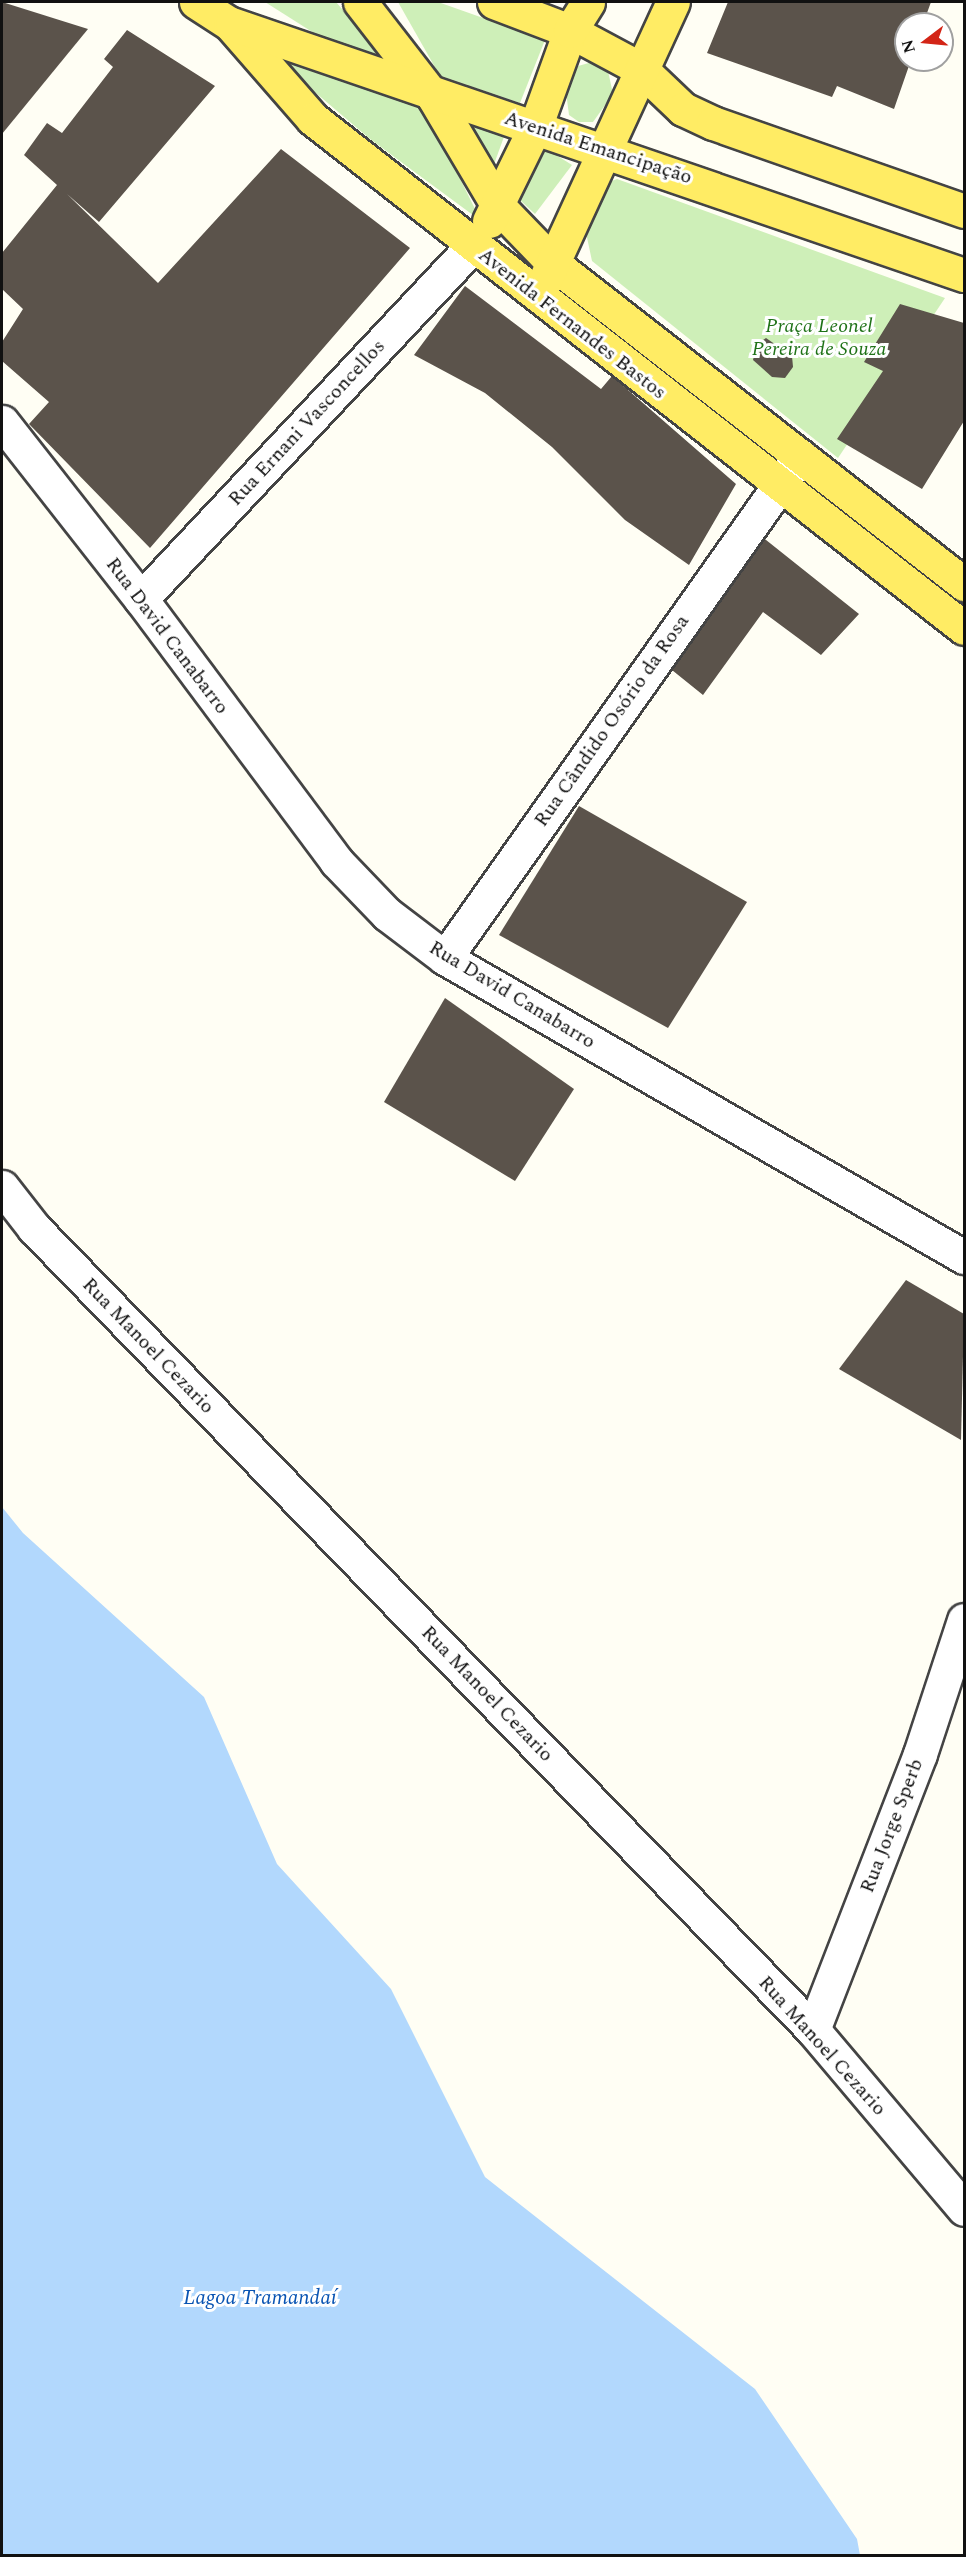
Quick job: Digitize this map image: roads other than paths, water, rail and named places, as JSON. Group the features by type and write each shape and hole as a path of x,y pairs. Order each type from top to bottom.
{"main road":[{"name":"Avenida Fernandes Bastos","path":"196,2 230,24 313,119 536,296 964,628"},
{"name":"Avenida Fernandes Bastos","path":"360,2 433,96 498,206 555,265 964,584"},
{"path":"494,2 570,31 641,69 683,109 713,123 964,211"},
{"path":"473,246 498,206 536,125 570,31 588,2"},
{"path":"536,296 555,265 603,147 673,2"},
{"name":"Avenida Emancipação","path":"230,24 433,96 536,125 603,147 964,275"}],"street":[{"name":"Rua Ernani Vasconcellos","path":"141,599 473,246"},
{"name":"Rua David Canabarro","path":"2,422 141,599 336,861 387,914 445,958 964,1257"},
{"name":"Rua Cândido Osório da Rosa","path":"445,958 800,456"},
{"name":"Rua Manoel Cezario","path":"2,1187 34,1228 813,2030 964,2209"},
{"name":"Rua Jorge Sperb","path":"813,2030 920,1754 964,1620"}],"water":[{"name":"Lagoa Tramandaí","path":"2,1507 23,1533 204,1697 277,1864 391,1989 485,2177 755,2389 857,2539 860,2555 2,2555"}],"park label":[{"name":"Praça Leonel Pereira de Souza","path":"819,338"}]}
